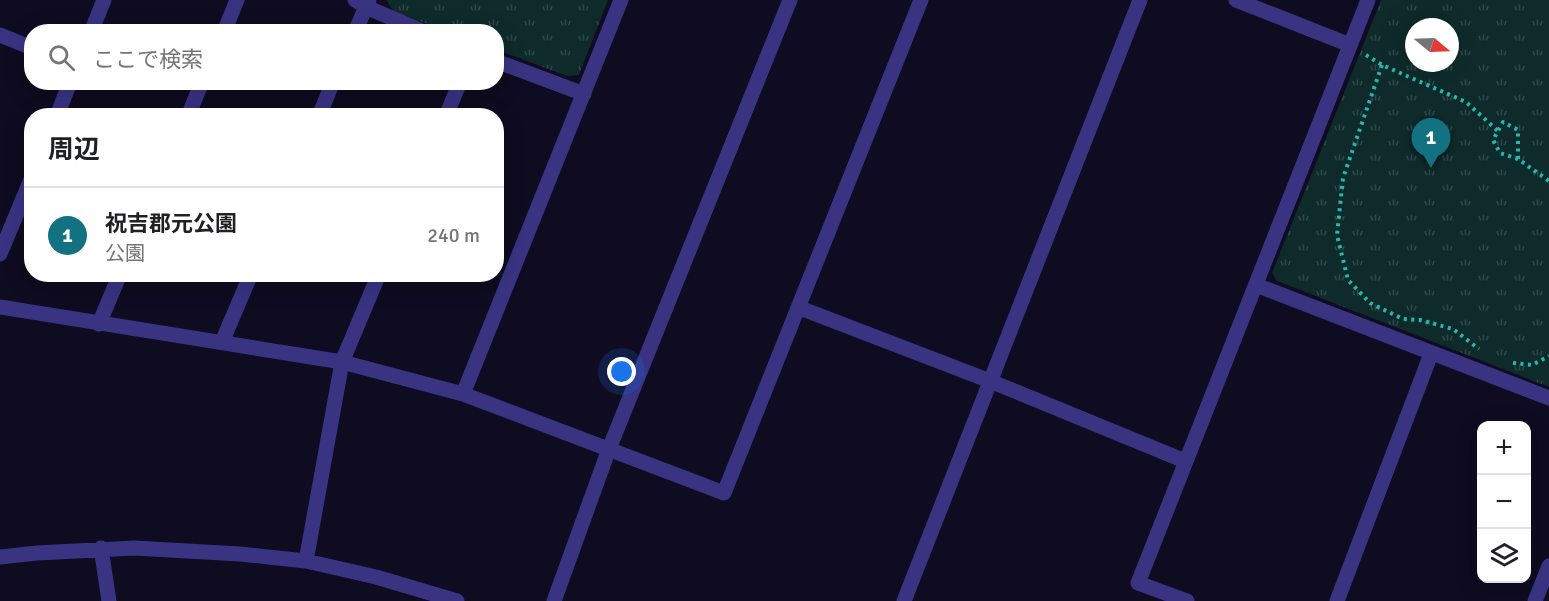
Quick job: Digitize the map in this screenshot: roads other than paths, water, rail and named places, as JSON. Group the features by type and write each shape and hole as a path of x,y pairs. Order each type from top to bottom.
{"street":[{"path":"94,24 104,0"},
{"path":"227,24 237,0"},
{"path":"463,394 621,0"},
{"path":"554,601 609,449 790,0"},
{"path":"904,601 1140,0"},
{"path":"1236,0 1350,45"},
{"path":"1187,601 1138,584 1368,0"},
{"path":"0,307 342,362 463,394 724,493 800,308 919,1"},
{"path":"357,24 363,2 408,24"},
{"path":"0,35 24,45"},
{"path":"504,64 584,94"},
{"path":"60,108 67,90"},
{"path":"191,108 199,90"},
{"path":"322,108 330,90"},
{"path":"449,108 457,90"},
{"path":"0,254 24,196"},
{"path":"99,324 117,282"},
{"path":"222,342 248,282"},
{"path":"306,561 342,362 376,282"},
{"path":"1256,285 1549,398"},
{"path":"800,308 990,381 1185,461"},
{"path":"1337,601 1431,354"},
{"path":"101,548 109,601"},
{"path":"0,557 101,548 134,548 185,550 306,561 376,577 457,601"},
{"path":"1535,601 1549,566"}],"place":[{"name":"祝吉郡元公園","path":"1431,168"}]}
